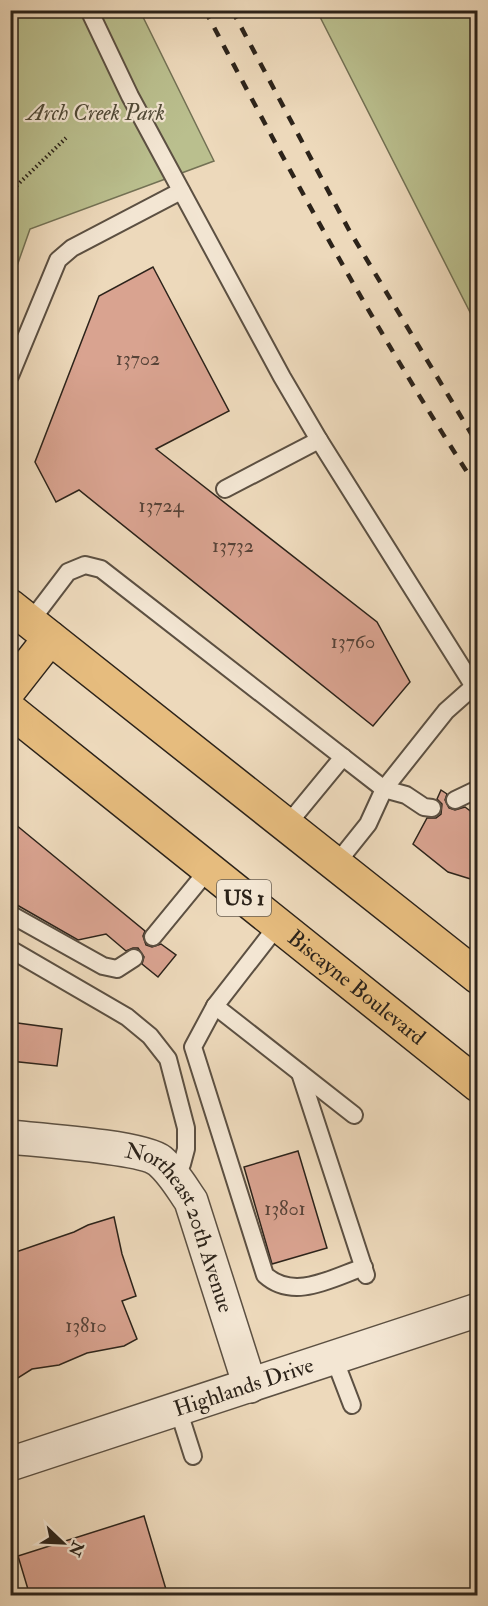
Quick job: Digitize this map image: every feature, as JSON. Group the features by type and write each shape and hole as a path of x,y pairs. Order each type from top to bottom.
{"main road":[{"path":"10,689 30,622 477,977"},
{"name":"Biscayne Boulevard","path":"10,710 477,1086"}],"street":[{"name":"Northeast 20th Avenue","path":"10,1137 140,1153 159,1160 191,1201 250,1386"},
{"name":"Highlands Drive","path":"10,1464 477,1310"}],"lane":[{"path":"89,10 130,96 282,377 475,690 446,711 384,789 368,824 336,864"},
{"path":"10,376 58,260 72,248 181,191"},
{"path":"225,489 319,440"},
{"path":"30,622 68,572 85,565 101,569 384,789 406,795 424,807 432,808"},
{"path":"287,825 343,757"},
{"path":"455,800 477,789"},
{"path":"153,936 208,870"},
{"path":"10,914 103,966 117,969 134,958"},
{"path":"278,926 215,1006 193,1047 265,1275 274,1282 287,1287 302,1288 365,1271 300,1073"},
{"path":"10,949 128,1017 150,1036 168,1059 186,1128 186,1149 182,1164 174,1177"},
{"path":"215,1006 354,1115"},
{"path":"334,1358 352,1405"},
{"path":"178,1409 193,1456"}],"path":[{"path":"10,192 66,138"}],"green space":[{"name":"Arch Creek Park","path":"11,11 140,11 214,161 30,229 11,283"},
{"path":"317,11 477,11 477,326"}],"building":[{"path":"153,267 229,411 156,449 377,622 410,682 373,726 79,490 56,502 35,462 99,296"},
{"path":"441,790 447,794 445,800 449,808 455,810 465,807 477,816 477,881 448,872 413,844 427,818 436,818 441,814 442,804 437,799"},
{"path":"10,820 145,931 143,936 146,945 152,947 161,944 176,955 158,977 142,964 144,957 138,948 126,951 106,934 78,940 10,901"},
{"path":"10,1022 62,1029 57,1066 10,1061"},
{"path":"298,1151 327,1248 272,1264 244,1167"},
{"path":"114,1217 122,1254 136,1296 122,1301 137,1339 124,1346 87,1353 59,1365 32,1369 10,1383 10,1254"},
{"path":"144,1516 168,1596 30,1596 18,1556"}],"railway":[{"path":"205,10 269,132 370,313 478,489"},
{"path":"232,10 349,230 478,445"}]}
